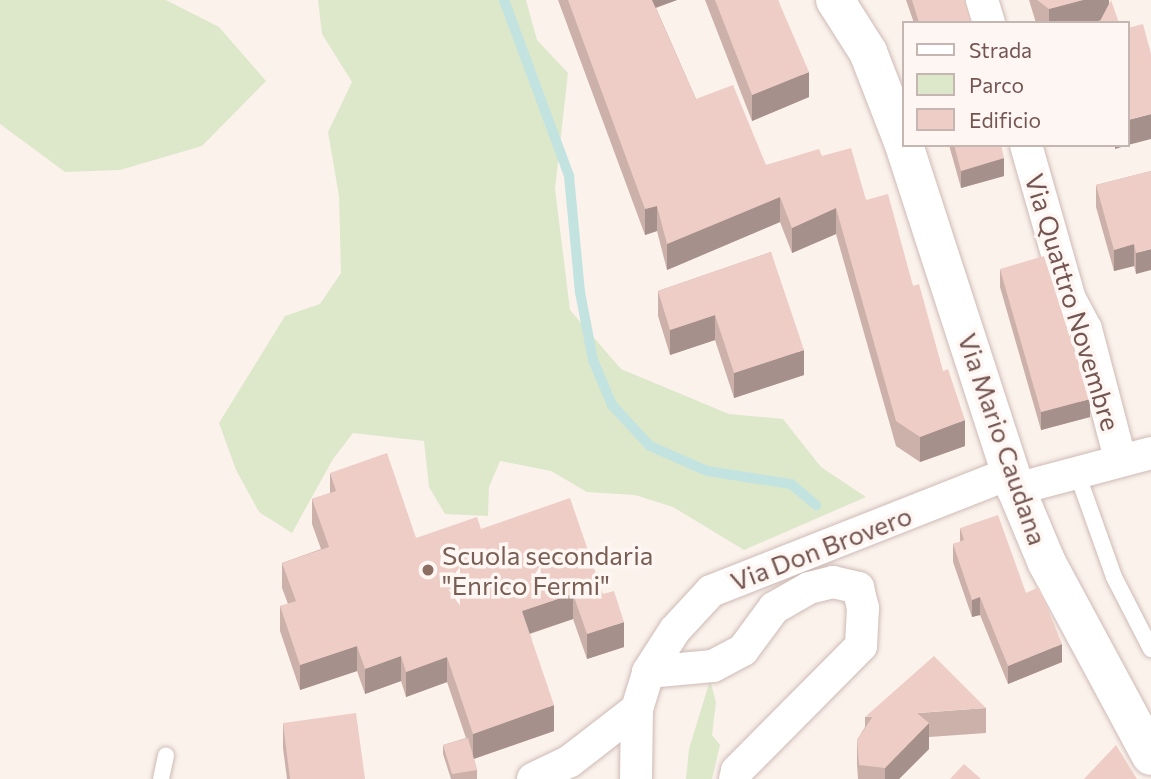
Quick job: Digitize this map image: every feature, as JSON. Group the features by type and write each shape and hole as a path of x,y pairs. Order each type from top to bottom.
{"main road":[{"name":"Via Mario Caudana","path":"835,0 868,52 902,140"},
{"name":"Via Mario Caudana","path":"905,147 1013,481 1047,563 1151,756"}],"street":[{"path":"982,0 988,21"},
{"name":"Via Quattro Novembre","path":"1027,147 1070,299 1086,329 1120,459"},
{"name":"Via Quattro Novembre","path":"1013,481 1077,472 1151,453"},
{"name":"Via Don Brovero","path":"636,779 637,709 648,672 675,630 711,590 1013,481"},
{"path":"648,672 713,666 743,650 774,608 809,588 833,582 858,588 863,608 862,646 737,771 736,779"},
{"path":"533,779 570,761 637,709"}],"lane":[{"path":"1077,472 1114,577 1151,649"},
{"path":"161,779 166,756"}],"green space":[{"path":"0,0 166,0 219,27 266,81 202,146 120,170 65,172 0,124"},
{"path":"318,0 526,0 537,40 568,73 555,189 570,310 621,369 729,414 783,419 821,467 866,497 744,550 673,507 635,495 587,492 551,471 500,461 489,487 488,516 445,514 429,487 424,441 353,433 333,459 292,533 259,512 236,470 219,423 285,316 320,304 341,273 339,196 328,132 352,82 322,34"},
{"path":"710,680 716,702 712,735 720,745 712,779 686,779 689,749"}],"building":[{"path":"568,0 652,0 696,99 733,85 766,165 819,149 822,156 851,148 866,200 888,194 913,286 919,284 943,371 948,369 965,420 920,437 896,421 836,208 792,228 780,197 667,244 657,206 645,209"},
{"path":"715,0 778,0 809,72 752,95"},
{"path":"912,0 964,0 970,21 918,21"},
{"path":"1037,0 1083,0 1049,9"},
{"path":"1111,0 1118,21 1100,21"},
{"path":"1143,24 1151,54 1151,114 1130,119 1130,27"},
{"path":"955,147 1001,147 1004,158 961,171"},
{"path":"1151,171 1151,249 1136,253 1134,244 1114,250 1096,185"},
{"path":"771,252 804,350 734,373 715,315 670,330 658,291"},
{"path":"1044,256 1090,399 1041,412 1000,269"},
{"path":"387,453 416,538 477,517 481,529 570,498 603,594 614,591 624,622 587,634 573,594 522,611 554,705 473,734 447,657 406,672 401,656 365,669 357,646 300,665 280,606 296,601 282,563 329,547 312,499 336,491 330,473"},
{"path":"998,515 1026,593 1039,587 1062,644 1008,666 980,597 972,600 953,544 964,540 960,528"},
{"path":"934,656 986,708 917,713 929,723 885,768 859,765 857,740 873,716 865,717"},
{"path":"356,713 365,779 290,779 283,723"},
{"path":"468,738 477,770 452,774 443,745"},
{"path":"1116,745 1137,779 1084,779"},
{"path":"964,764 981,779 950,779"}],"waterway":[{"path":"504,0 569,176 580,292 593,360 612,405 650,446 707,471 791,484 816,505"}],"place":[{"name":"Scuola secondaria \"Enrico Fermi\"","path":"428,570"}]}
